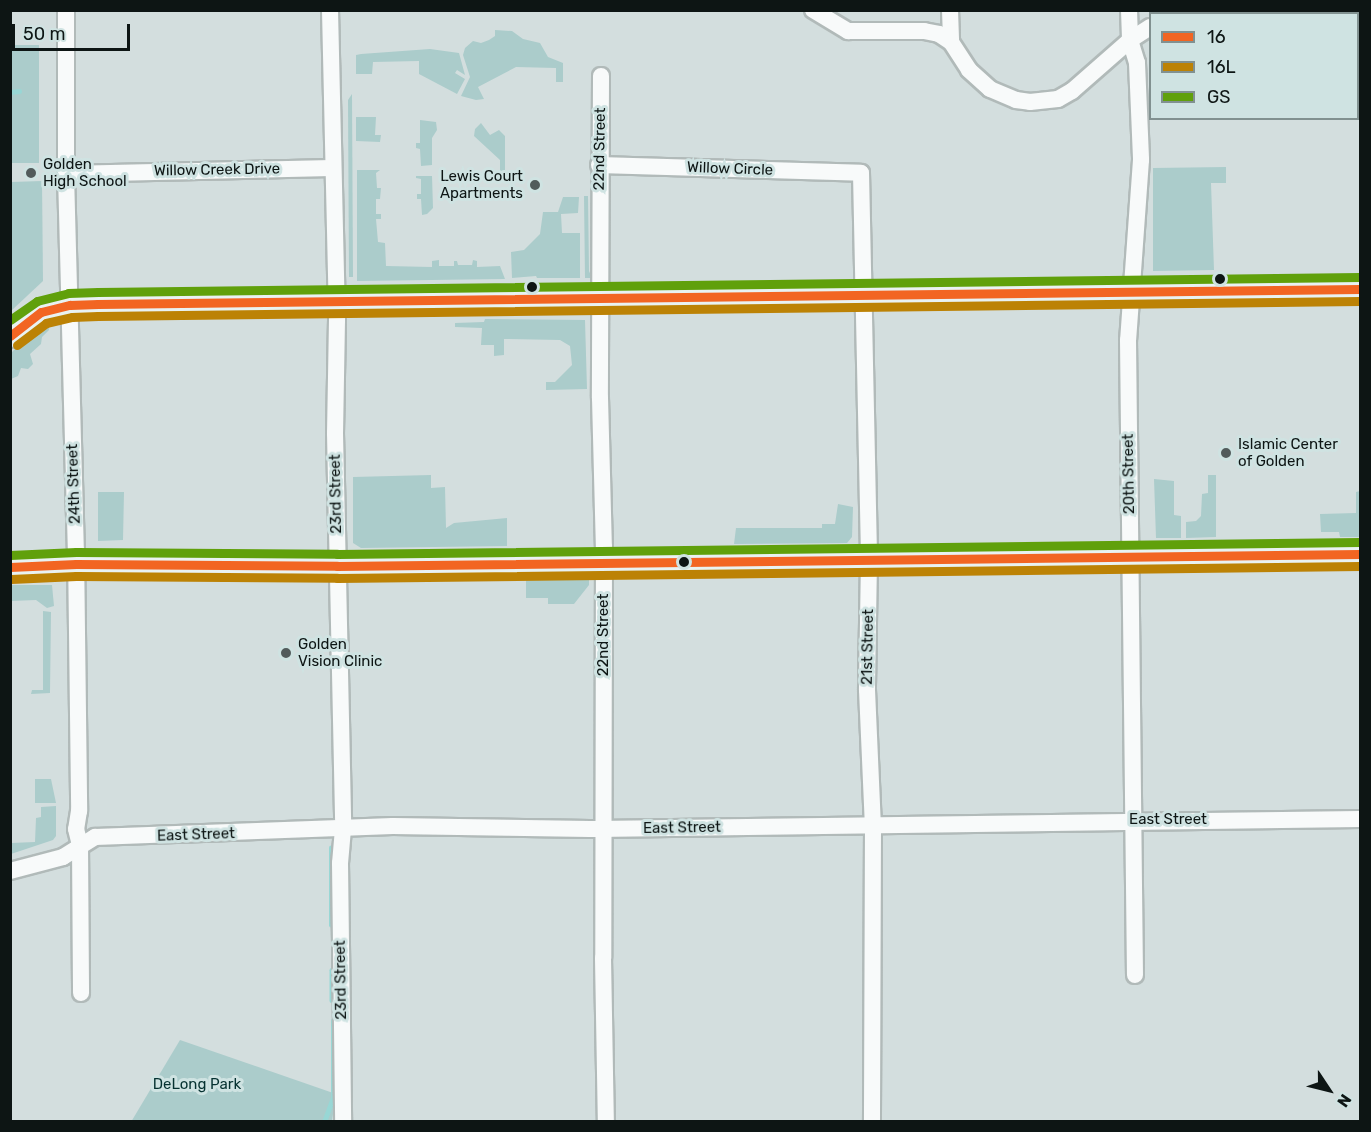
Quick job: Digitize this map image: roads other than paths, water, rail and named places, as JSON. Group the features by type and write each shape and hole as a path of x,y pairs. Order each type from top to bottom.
{"main road":[{"path":"10,336 41,312 70,305 1360,289"},
{"path":"10,567 76,564 337,566 1360,554"}],"street":[{"name":"24th Street","path":"66,10 66,174 76,564 79,811 76,830 80,845 81,993"},
{"name":"23rd Street","path":"330,10 337,302 337,566 343,829 340,863 343,1122"},
{"path":"813,10 848,31 924,31 939,34 951,42 969,70 990,89 1016,100 1030,102 1058,99 1072,91 1130,40 1149,28"},
{"path":"950,10 951,42"},
{"name":"20th Street","path":"1129,10 1130,40 1137,63 1141,160 1128,340 1135,975"},
{"name":"22nd Street","path":"601,76 602,829 606,1122"},
{"name":"Willow Circle","path":"600,165 861,173"},
{"name":"Willow Creek Drive","path":"66,174 332,168"},
{"name":"21st Street","path":"861,173 862,278 866,296 869,559 867,690 873,826 872,1122"},
{"name":"East Street","path":"10,871 63,857 94,837 393,826 602,829 1132,820 1360,819"}],"waterway":[{"path":"10,92 19,91"},
{"path":"331,848 331,925"},
{"path":"332,970 332,1000"},
{"path":"324,1122 333,1097 333,1021"}],"place":[{"name":"Golden High School","path":"31,173"},
{"name":"Lewis Court Apartments","path":"535,185"},
{"name":"Islamic Center of Golden","path":"1226,453"},
{"name":"Golden Vision Clinic","path":"286,653"}],"park label":[{"name":"DeLong Park","path":"197,1085"}]}
